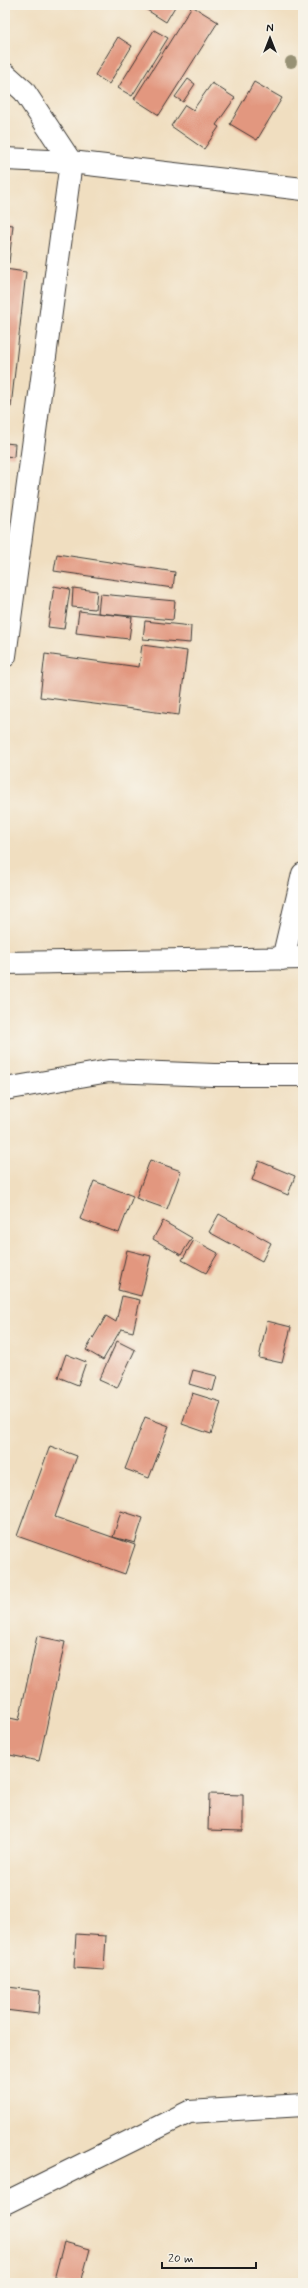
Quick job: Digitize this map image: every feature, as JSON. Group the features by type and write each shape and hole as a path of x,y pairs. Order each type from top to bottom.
{"street":[{"path":"5,74 24,91 71,162 5,656"},
{"path":"5,159 71,162 303,189"},
{"path":"5,963 293,958 303,874"},
{"path":"5,1089 109,1071 214,1075 303,1075"},
{"path":"5,2203 188,2112 303,2105"}],"building":[{"path":"139,5 176,5 166,22"},
{"path":"192,6 218,22 159,115 134,99"},
{"path":"154,30 168,38 132,96 118,88"},
{"path":"118,37 132,46 109,84 95,75"},
{"path":"188,79 195,84 183,102 175,97"},
{"path":"254,82 282,98 257,140 230,124"},
{"path":"212,83 235,98 216,125 219,127 204,149 171,126 185,105 193,110"},
{"path":"5,224 13,225 9,263 5,263"},
{"path":"5,269 26,272 11,407 5,407"},
{"path":"5,443 15,444 14,457 5,456"},
{"path":"57,554 175,572 173,588 54,571"},
{"path":"54,586 70,589 64,629 48,627"},
{"path":"73,588 97,591 95,609 72,607"},
{"path":"100,594 175,601 173,620 98,613"},
{"path":"79,611 132,617 129,639 76,633"},
{"path":"145,621 191,626 190,643 143,639"},
{"path":"142,645 187,651 179,715 40,697 45,654 139,667"},
{"path":"150,1160 181,1171 167,1209 136,1198"},
{"path":"259,1161 295,1176 288,1195 252,1180"},
{"path":"94,1181 133,1196 119,1233 80,1219"},
{"path":"219,1214 271,1243 262,1261 209,1232"},
{"path":"163,1221 192,1238 181,1255 153,1239"},
{"path":"194,1240 218,1253 206,1273 182,1260"},
{"path":"127,1250 151,1256 141,1296 118,1290"},
{"path":"122,1296 140,1300 133,1332 121,1329 103,1360 86,1350 106,1316 116,1322"},
{"path":"267,1321 291,1327 282,1363 259,1358"},
{"path":"117,1341 135,1350 117,1388 99,1380"},
{"path":"66,1354 86,1362 78,1385 58,1377"},
{"path":"193,1370 217,1376 213,1391 189,1384"},
{"path":"192,1393 221,1402 211,1434 182,1424"},
{"path":"145,1417 169,1426 149,1478 125,1469"},
{"path":"50,1446 77,1456 55,1517 135,1545 125,1574 17,1536"},
{"path":"121,1511 143,1518 135,1543 113,1537"},
{"path":"37,1636 65,1642 39,1761 5,1754 5,1717 19,1720"},
{"path":"209,1794 243,1795 243,1831 208,1830"},
{"path":"76,1934 106,1936 104,1970 74,1968"},
{"path":"8,1987 40,1991 38,2014 5,2010"},
{"path":"64,2242 90,2249 81,2283 53,2283"}]}
